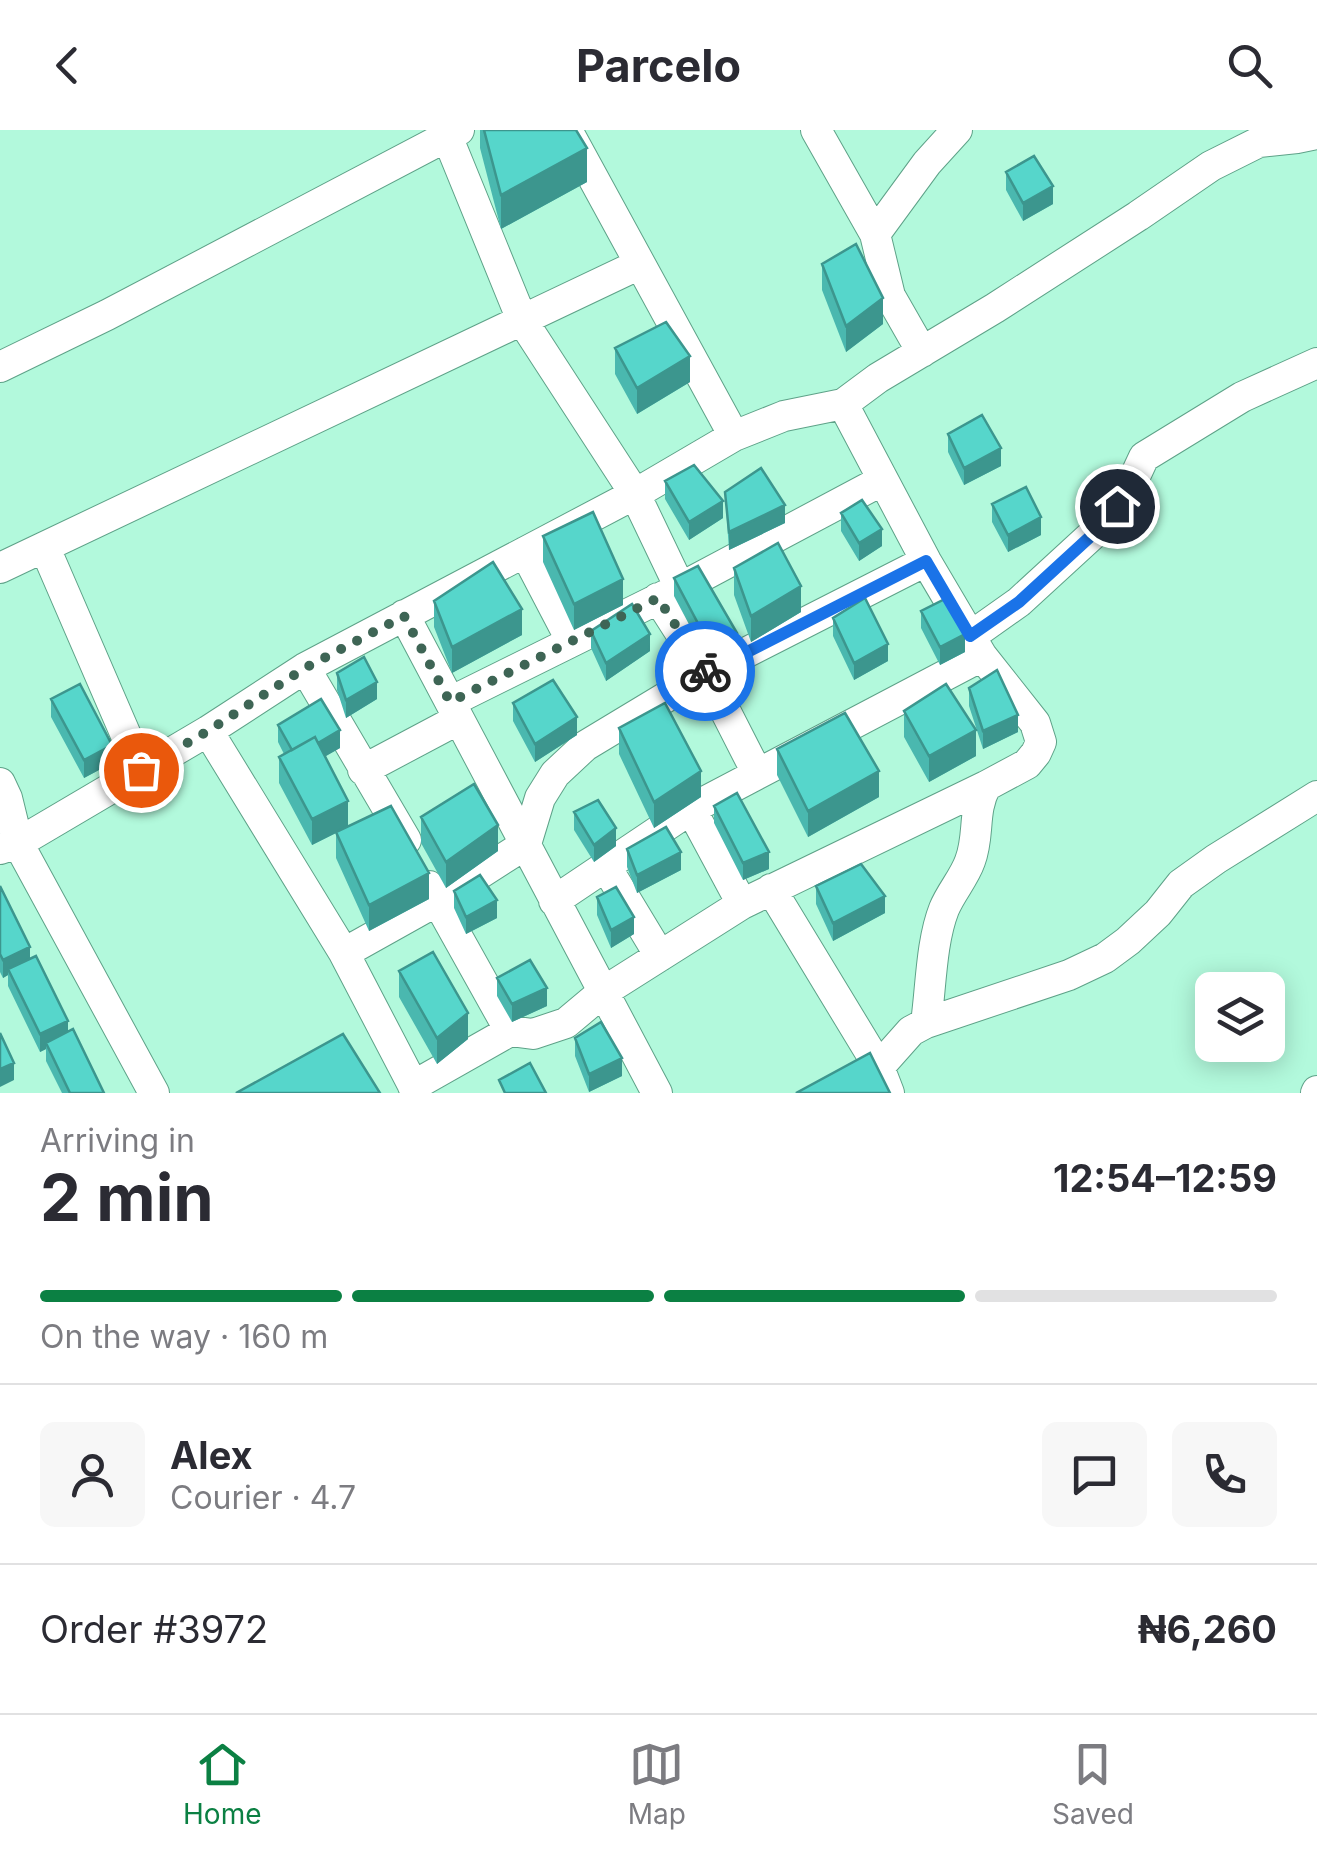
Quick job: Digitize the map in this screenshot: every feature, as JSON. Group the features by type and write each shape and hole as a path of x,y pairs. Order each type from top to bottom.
{"street":[{"path":"566,130 734,436"},
{"path":"816,130 875,234 890,296 922,352"},
{"path":"875,234 957,130"},
{"path":"0,367 453,133 522,320 635,494 669,593 757,773"},
{"path":"9,846 208,731 305,668 635,494 734,436 784,416 843,404 1211,166 1259,142 1317,134"},
{"path":"0,568 640,264"},
{"path":"554,901 691,808 976,646 1104,524 1130,487 1144,457 1242,396 1317,363"},
{"path":"208,731 344,954 415,1089 510,1032 534,1034 566,1023 603,992 742,904 1028,764 1041,742 1035,723 976,646 926,561 843,404"},
{"path":"363,770 571,640 884,480"},
{"path":"45,548 141,770"},
{"path":"525,552 571,640"},
{"path":"344,954 526,844 540,798 556,774 584,746 706,673 926,561"},
{"path":"404,616 657,1093"},
{"path":"305,668 403,834 510,1032"},
{"path":"0,783 7,798 9,846 154,1093"},
{"path":"464,801 494,784"},
{"path":"926,1023 938,928 944,907 970,862 978,801 986,786"},
{"path":"884,1080 911,1031 1069,976 1105,958 1158,913 1181,884 1317,796"},
{"path":"691,808 742,904"},
{"path":"403,834 433,818"},
{"path":"606,865 660,956"},
{"path":"771,889 884,1080"}],"building":[{"path":"484,130 576,130 587,148 501,195"},
{"path":"1034,156 1053,186 1023,203 1006,172"},
{"path":"856,244 883,298 846,326 822,264"},
{"path":"666,322 690,356 637,388 615,348"},
{"path":"982,415 1001,448 964,468 948,434"},
{"path":"694,465 723,501 689,522 665,481"},
{"path":"761,468 785,505 729,532 725,492"},
{"path":"1026,487 1041,517 1008,535 992,504"},
{"path":"862,500 882,529 859,543 841,513"},
{"path":"593,512 623,579 574,604 543,536"},
{"path":"778,543 801,586 751,616 734,568"},
{"path":"493,562 522,609 452,647 434,601"},
{"path":"698,566 737,633 710,646 674,578"},
{"path":"865,598 888,644 854,663 833,618"},
{"path":"947,598 965,634 940,647 921,611"},
{"path":"632,604 650,634 606,663 591,631"},
{"path":"364,657 377,682 346,700 337,673"},
{"path":"997,670 1018,715 983,731 969,688"},
{"path":"553,680 577,717 535,744 513,703"},
{"path":"80,684 112,745 84,760 51,699"},
{"path":"946,684 976,730 929,756 904,711"},
{"path":"321,699 340,730 318,743 315,737 292,750 278,725"},
{"path":"665,703 701,771 654,802 619,728"},
{"path":"845,713 879,771 808,811 777,749"},
{"path":"315,737 348,801 312,819 279,757"},
{"path":"474,784 498,825 446,862 421,817"},
{"path":"737,793 769,852 743,863 714,806"},
{"path":"598,800 616,828 594,845 574,812"},
{"path":"391,806 429,873 369,905 336,832"},
{"path":"666,827 681,852 637,875 627,849"},
{"path":"861,864 885,896 833,923 816,886"},
{"path":"480,875 497,900 466,917 454,891"},
{"path":"0,886 30,947 3,960 0,954"},
{"path":"616,887 634,917 611,930 597,897"},
{"path":"433,952 468,1013 437,1038 399,971"},
{"path":"36,956 68,1021 40,1034 8,969"},
{"path":"530,960 547,988 512,1004 497,978"},
{"path":"601,1022 622,1058 589,1074 575,1038"},
{"path":"73,1029 104,1093 70,1093 46,1043"},
{"path":"0,1033 14,1063 0,1069"},
{"path":"343,1034 380,1093 236,1093"},
{"path":"870,1053 890,1093 796,1093"},
{"path":"530,1063 546,1093 505,1093 499,1080"}],"way so far":[{"path":"141,770 305,668 404,616 450,702 658,598 705,671"}],"route":[{"path":"705,671 926,561 970,636 1019,602 1104,524 1117,506"}]}
